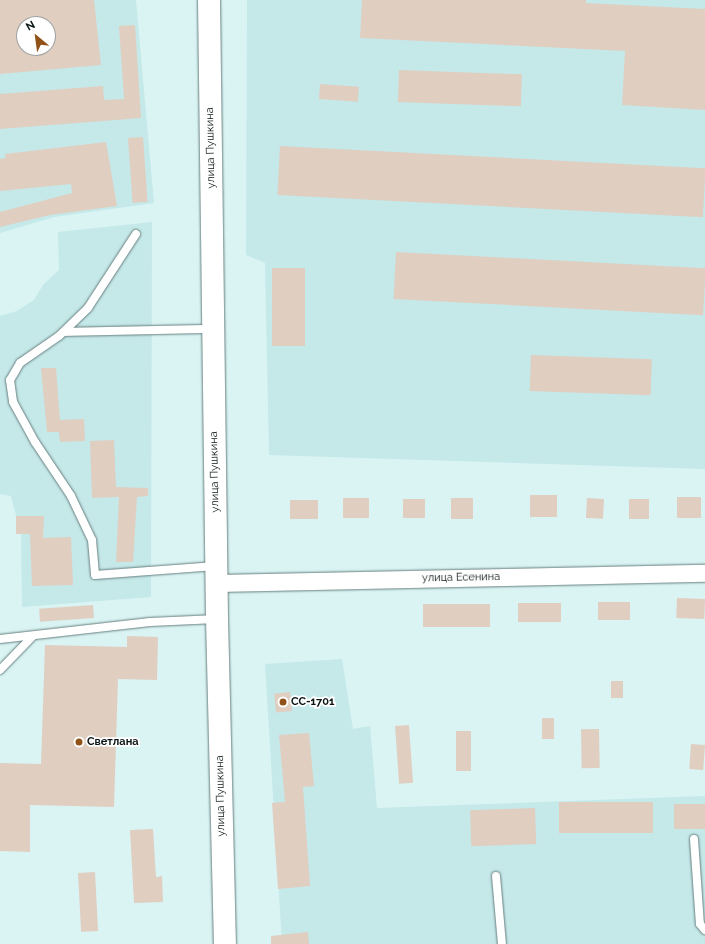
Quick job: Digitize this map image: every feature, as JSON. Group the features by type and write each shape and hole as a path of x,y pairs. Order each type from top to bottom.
{"main road":[{"name":"улица Пушкина","path":"209,0 217,619 225,944"}],"street":[{"name":"улица Есенина","path":"217,574 705,573"}],"lane":[{"path":"136,234 88,308 64,332 20,362 10,380 13,402 34,442 71,496 92,540 94,575 217,574"},
{"path":"64,332 214,329"},
{"path":"0,639 150,622 217,619"},
{"path":"0,670 33,636"},
{"path":"694,839 700,924 705,930"},
{"path":"496,876 502,944"}],"shaded area":[{"path":"0,0 136,0 154,203 54,217 0,233"},
{"path":"247,0 705,0 705,469 269,455 265,263 246,255"},
{"path":"152,222 151,597 22,607 21,535 11,496 0,494 0,316 17,311 34,300 43,285 59,270 58,232"},
{"path":"342,659 353,729 370,726 377,808 705,796 705,944 282,944 265,664"}],"building":[{"path":"0,0 94,0 101,65 0,74"},
{"path":"362,0 586,0 586,3 705,9 705,110 622,105 625,51 360,38"},
{"path":"135,25 141,118 0,129 0,94 103,86 104,100 124,99 119,26"},
{"path":"399,70 522,74 521,106 398,102"},
{"path":"320,84 359,87 358,102 319,99"},
{"path":"143,137 148,202 133,203 128,138"},
{"path":"106,142 117,206 50,215 0,227 0,212 72,193 71,184 0,191 0,159 6,158 5,154"},
{"path":"280,146 705,168 703,217 277,195"},
{"path":"396,252 705,268 703,315 394,299"},
{"path":"272,268 305,268 305,346 272,346"},
{"path":"531,355 652,359 651,395 530,391"},
{"path":"41,368 56,368 60,420 84,419 85,441 60,442 59,432 47,432"},
{"path":"114,440 116,487 148,488 148,496 137,497 133,562 116,562 119,497 92,498 90,441"},
{"path":"530,495 557,495 557,517 530,517"},
{"path":"677,497 701,497 701,518 677,518"},
{"path":"343,498 369,498 369,518 343,518"},
{"path":"451,498 473,498 473,519 451,519"},
{"path":"587,498 604,499 603,519 586,518"},
{"path":"403,499 425,499 425,518 403,518"},
{"path":"629,499 649,499 649,519 629,519"},
{"path":"290,500 318,500 318,519 290,519"},
{"path":"16,516 44,516 43,538 71,537 73,585 32,586 30,534 16,534"},
{"path":"677,598 705,599 704,619 676,618"},
{"path":"598,602 630,602 630,620 598,620"},
{"path":"518,603 561,603 561,622 518,622"},
{"path":"423,604 490,604 490,627 423,627"},
{"path":"93,605 94,618 40,622 39,609"},
{"name":"Светлана","path":"127,636 158,637 157,680 118,679 114,807 30,805 30,852 0,851 0,763 41,764 45,645 127,647"},
{"path":"611,681 623,681 623,698 611,698"},
{"name":"СС-1701","path":"290,692 292,711 276,713 274,694"},
{"path":"542,718 554,718 554,739 542,739"},
{"path":"409,725 413,783 399,784 395,726"},
{"path":"581,729 599,729 600,768 582,768"},
{"path":"456,731 471,731 471,771 456,771"},
{"path":"309,733 314,786 303,787 310,886 278,889 272,803 285,802 279,735"},
{"path":"691,744 705,745 703,770 689,769"},
{"path":"559,802 653,802 653,833 559,833"},
{"path":"674,804 705,804 705,829 674,829"},
{"path":"535,808 536,844 471,846 470,810"},
{"path":"153,829 156,877 162,876 163,902 134,903 130,830"},
{"path":"95,872 98,931 81,932 78,873"},
{"path":"308,932 309,944 271,944 271,936"}],"place":[{"name":"СС-1701","path":"283,702"},
{"name":"Светлана","path":"79,742"}]}
